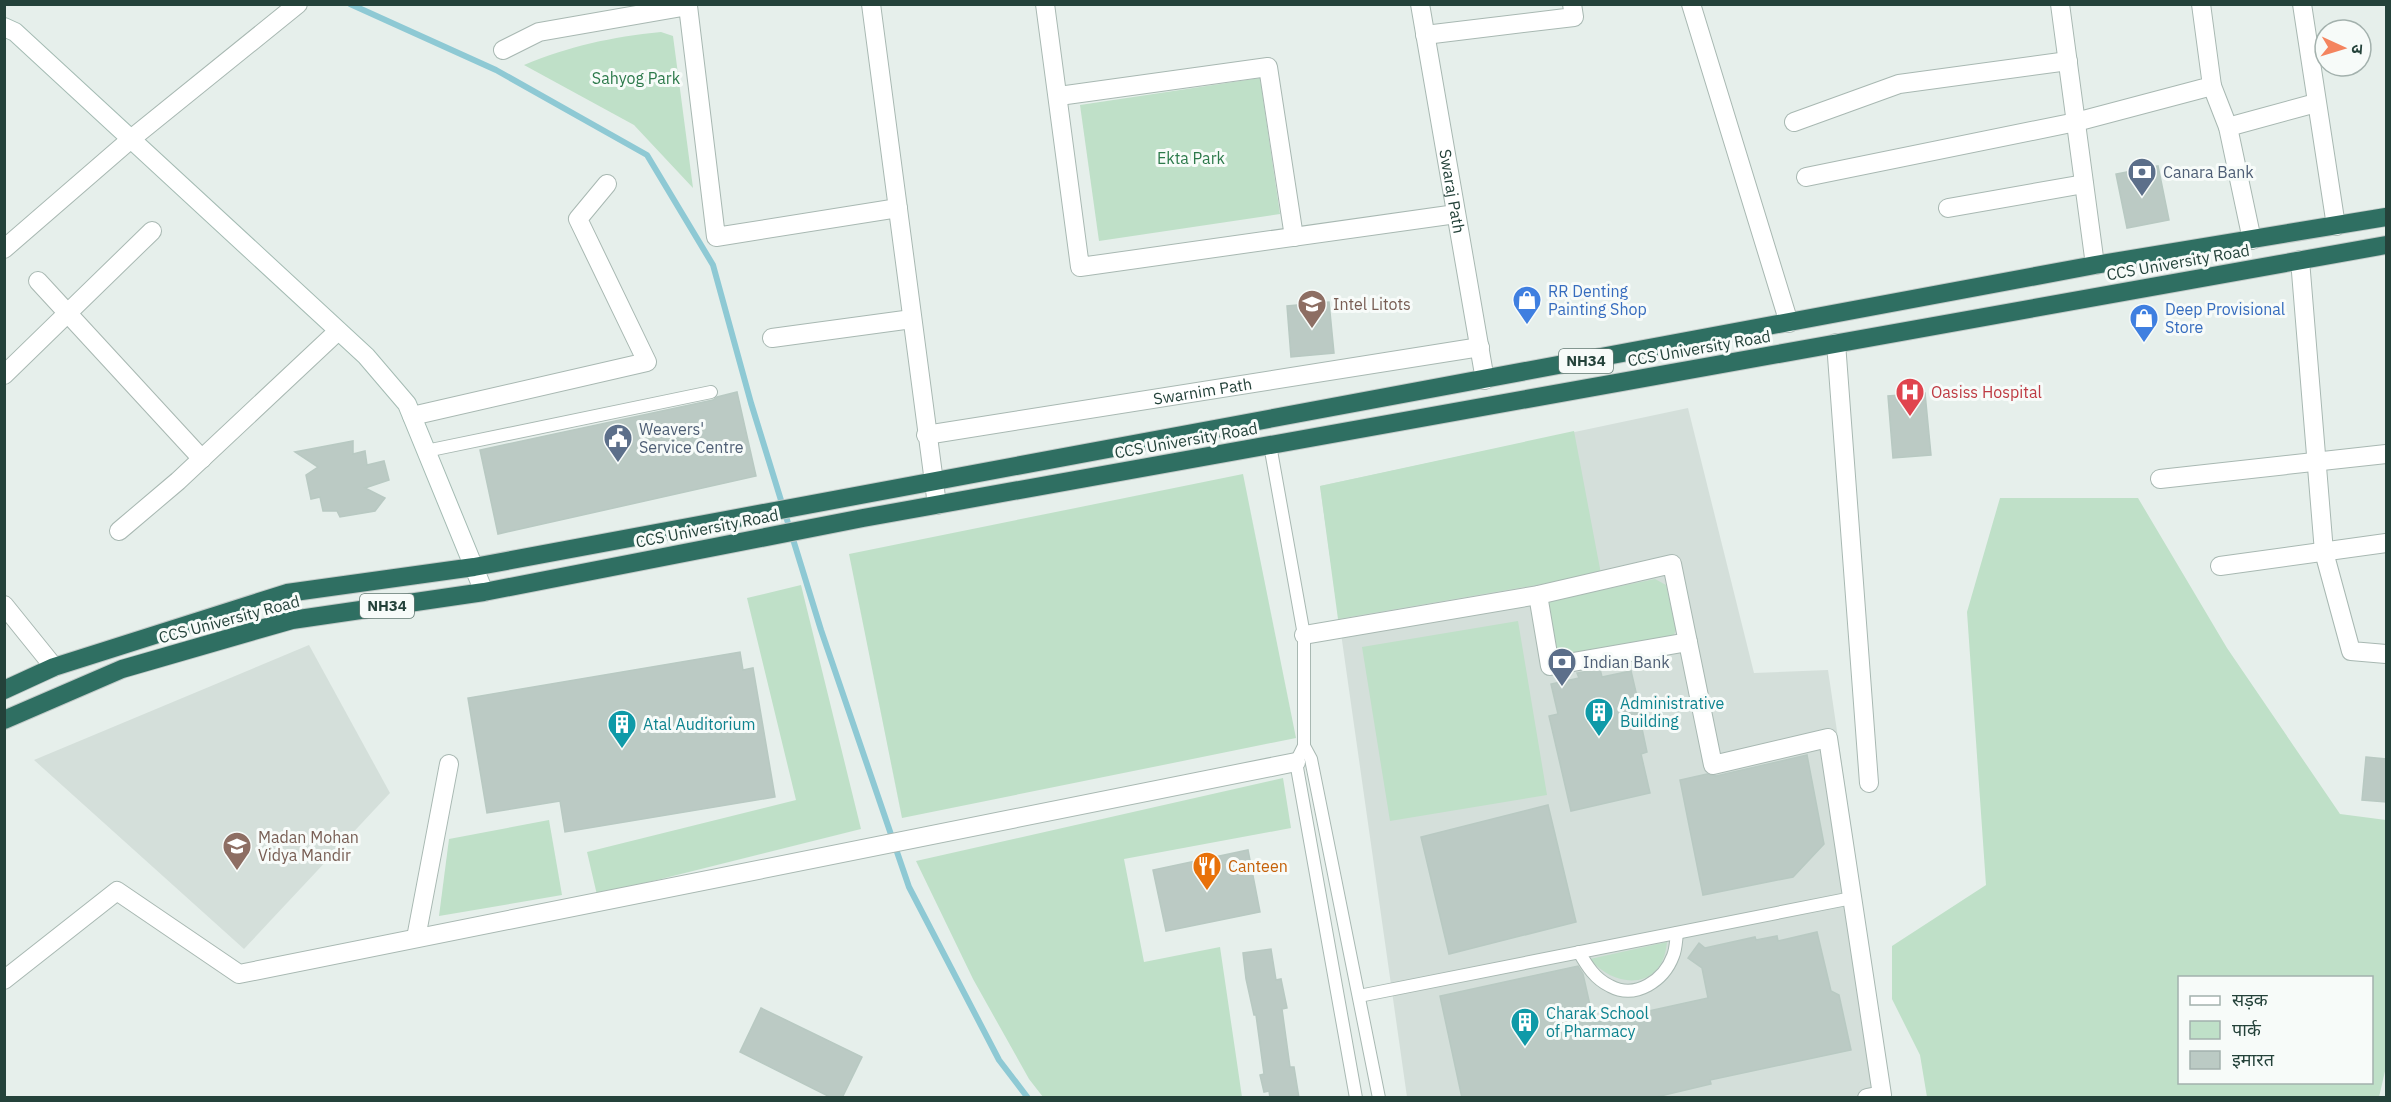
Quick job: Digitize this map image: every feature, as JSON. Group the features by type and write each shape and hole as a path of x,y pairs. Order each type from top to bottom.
{"highway":[{"name":"CCS University Road","path":"4,690 54,667 287,593 474,567 2095,265 2386,217"},
{"name":"CCS University Road","path":"4,720 122,669 292,620 484,592 937,505 2386,245"}],"street":[{"path":"4,249 131,139 298,4"},
{"path":"871,4 937,505"},
{"path":"1046,4 1080,267 1456,214"},
{"name":"Swaraj Path","path":"1420,4 1485,380"},
{"path":"1425,35 1574,17 1572,4"},
{"path":"1690,4 1789,323"},
{"path":"2060,4 2095,265"},
{"path":"2200,4 2212,86 2228,127 2252,240"},
{"path":"2302,4 2336,226"},
{"path":"503,50 540,32 688,5 716,237 897,208"},
{"path":"4,27 15,32 380,372 407,404 484,592"},
{"path":"1794,122 1899,84 2068,61"},
{"path":"1059,96 1268,67 1294,237"},
{"path":"1806,177 2076,122 2212,86"},
{"path":"2228,127 2316,103"},
{"path":"412,416 646,362 578,219 607,184"},
{"path":"1948,208 2084,184"},
{"path":"4,375 152,231"},
{"path":"2300,260 2324,552 2351,651 2386,654"},
{"path":"38,281 202,459"},
{"path":"772,338 912,319"},
{"path":"119,531 202,459 338,331"},
{"path":"1836,343 1869,783"},
{"name":"Swarnim Path","path":"926,435 1480,346"},
{"path":"2160,479 2386,454"},
{"path":"2220,566 2386,543"},
{"path":"1305,635 1538,595 1672,564 1713,765 1828,738 1882,1095 1867,1098"},
{"path":"1538,595 1550,666 1688,642"},
{"path":"4,605 54,667"},
{"path":"4,980 117,891 239,974 1300,754"},
{"path":"416,938 449,764"}],"lane":[{"path":"426,451 711,392"},
{"path":"1270,445 1305,635 1300,754 1356,1098"},
{"path":"1300,754 1311,759 1379,1098"},
{"path":"1359,996 1852,898"},
{"path":"1579,952 1590,971 1611,987 1631,991 1650,985 1664,974 1674,954 1677,933"}],"shaded area":[{"path":"1688,408 1754,673 1828,670 1891,1097 1407,1097 1320,486"},
{"name":"Madan Mohan Vidya Mandir","path":"309,645 390,793 244,949 34,760"}],"green space":[{"name":"Sahyog Park","path":"661,32 673,36 693,188 634,125 524,65 591,43"},
{"name":"Ekta Park","path":"1260,78 1280,214 1099,241 1080,105"},
{"path":"1574,431 1601,574 1338,619 1320,486"},
{"path":"1243,474 1296,738 902,818 849,554"},
{"path":"2000,498 2138,498 2227,648 2340,814 2386,820 2386,1067 2379,1097 1927,1097 1920,1055 1892,999 1892,946 1986,885 1967,612"},
{"path":"1655,579 1666,585 1676,630 1669,640 1561,655 1556,651 1544,602"},
{"path":"801,585 861,829 597,895 587,852 796,800 747,598"},
{"path":"1518,621 1547,795 1390,821 1362,647"},
{"path":"1283,778 1291,828 1124,859 1144,962 1220,947 1242,1097 1043,1097 1029,1079 973,979 916,861"},
{"path":"549,820 562,895 439,916 449,839"},
{"path":"1667,942 1664,958 1657,969 1648,977 1637,980 1625,980 1612,976 1590,959"}],"building":[{"name":"Canara Bank","path":"2158,166 2169,220 2127,228 2116,174"},
{"path":"1329,302 1334,353 1291,357 1287,306"},
{"name":"Weavers' Service Centre","path":"737,392 756,476 498,534 480,450 713,400"},
{"path":"1925,393 1931,455 1893,458 1888,396"},
{"path":"353,441 353,454 365,451 367,465 384,461 389,480 365,488 385,498 375,511 340,517 337,511 323,511 320,497 311,499 306,475 318,467 295,452"},
{"name":"Atal Auditorium","path":"740,652 743,670 753,668 775,797 565,832 560,801 487,813 468,698"},
{"name":"Administrative Building","path":"1600,669 1602,677 1631,671 1639,705 1646,704 1650,722 1641,724 1647,752 1641,754 1650,793 1571,811 1549,716 1558,714 1551,684 1579,678 1577,673"},
{"path":"1807,755 1824,844 1793,877 1703,895 1680,780 1707,774 1716,776"},
{"path":"2366,757 2386,759 2386,802 2362,800"},
{"path":"1548,805 1576,922 1449,954 1421,837"},
{"name":"Canteen","path":"1248,850 1260,912 1166,931 1153,870"},
{"path":"1817,932 1831,991 1839,995 1851,1050 1710,1080 1711,1084 1652,1098 1462,1098 1440,996 1578,966 1583,974 1594,1023 1708,998 1702,968 1688,958 1699,943 1705,948 1755,937 1756,940 1777,936 1778,941"},
{"path":"1271,949 1276,980 1281,979 1287,1008 1282,1009 1290,1067 1294,1067 1299,1098 1270,1098 1269,1091 1264,1092 1260,1075 1264,1074 1256,1015 1254,1015 1246,979 1243,953"},
{"path":"761,1008 862,1057 842,1098 832,1098 740,1052"}],"waterway":[{"path":"350,4 496,70 647,155 713,265 751,403 821,630 909,887 999,1060 1028,1098"}],"place":[{"name":"Canara Bank","path":"2142,198"},
{"name":"RR Denting Painting Shop","path":"1527,326"},
{"name":"Intel Litots","path":"1312,330"},
{"name":"Deep Provisional Store","path":"2144,344"},
{"name":"Oasiss Hospital","path":"1910,418"},
{"name":"Weavers' Service Centre","path":"618,464"},
{"name":"Indian Bank","path":"1562,688"},
{"name":"Administrative Building","path":"1599,738"},
{"name":"Atal Auditorium","path":"622,750"},
{"name":"Madan Mohan Vidya Mandir","path":"237,872"},
{"name":"Canteen","path":"1207,892"},
{"name":"Charak School of Pharmacy","path":"1525,1048"}]}
